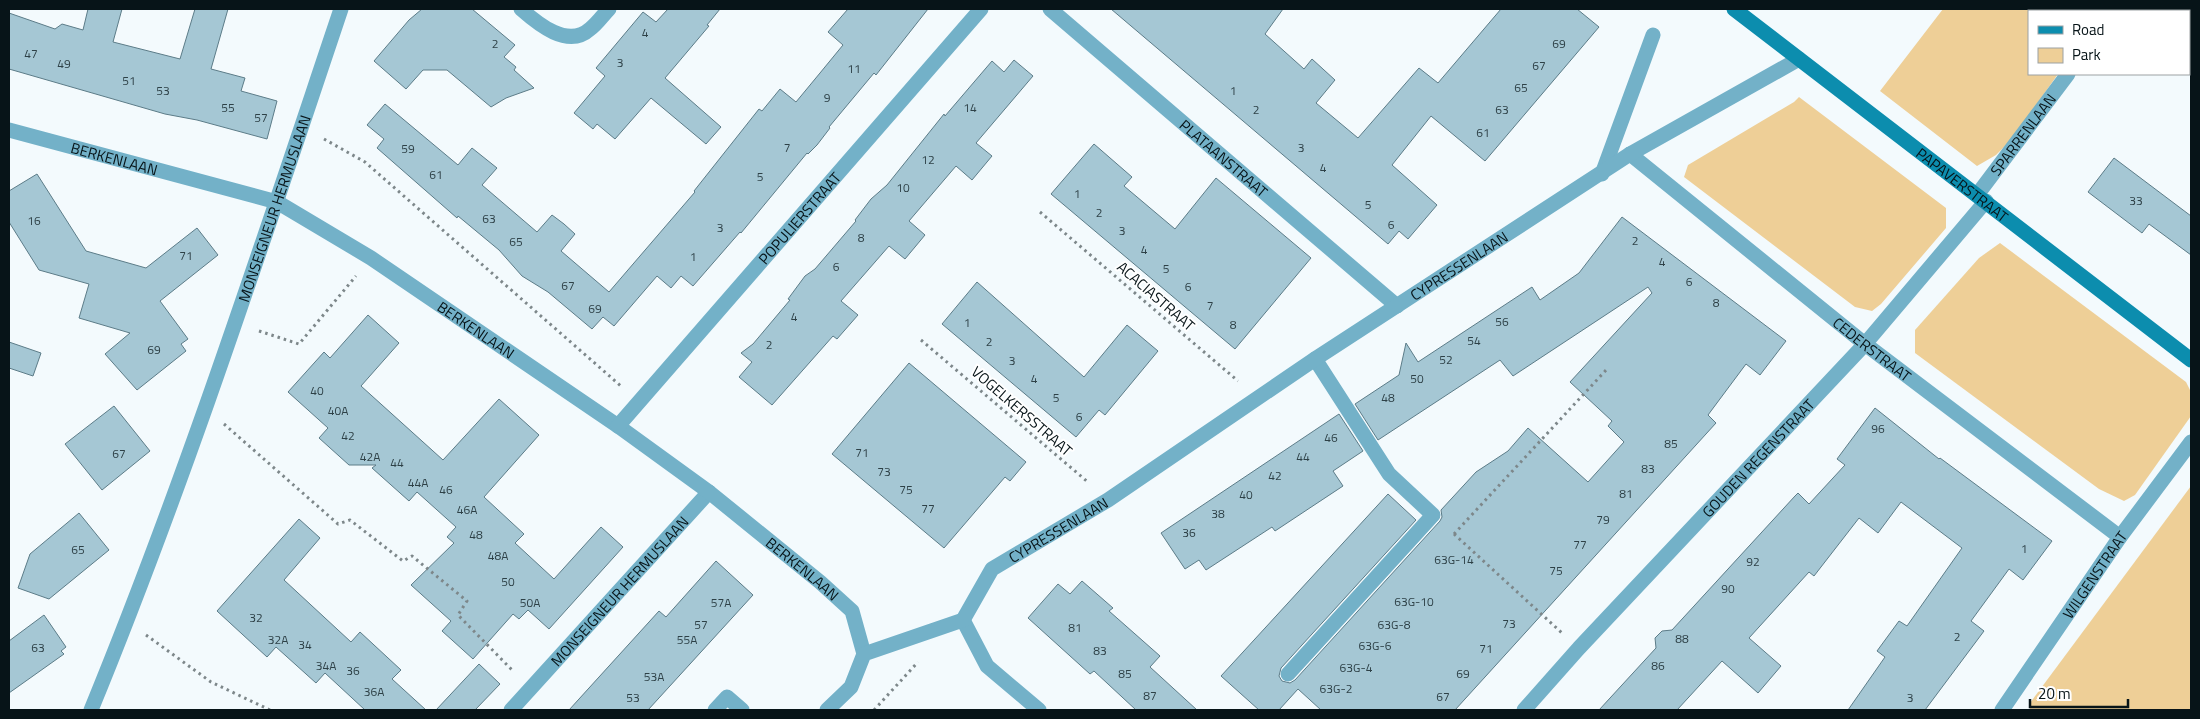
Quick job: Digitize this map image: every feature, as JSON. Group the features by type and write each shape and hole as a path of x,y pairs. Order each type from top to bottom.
{"street":[{"name":"MONSEIGNEUR HERMUSLAAN","path":"92,710 127,621 235,324 341,9"},
{"path":"521,9 542,27 569,37 589,31 609,9"},
{"name":"POPULIERSTRAAT","path":"618,426 981,9"},
{"name":"PLATAANSTRAAT","path":"1050,9 1397,306"},
{"name":"PAPAVERSTRAAT","path":"1734,9 2191,360"},
{"path":"1602,174 1654,35"},
{"name":"CYPRESSENLAAN","path":"963,620 992,568 1108,500 1257,398 1630,154 1799,58"},
{"name":"SPARRENLAAN","path":"1982,198 2067,75"},
{"name":"BERKENLAAN","path":"9,130 277,202 371,258 618,426 709,492 820,582 852,611 864,654"},
{"name":"CEDERSTRAAT","path":"1630,154 1865,344 2120,537"},
{"name":"GOUDEN REGENSTRAAT","path":"1524,710 1579,648 1865,344 1982,198"},
{"path":"1288,674 1433,515 1390,474 1316,359"},
{"name":"WILGENSTRAAT","path":"2002,710 2120,537 2191,442"},
{"name":"MONSEIGNEUR HERMUSLAAN","path":"511,710 709,492"},
{"path":"827,710 851,687 864,654 963,620 987,666 1039,710"},
{"path":"715,710 727,697 742,710"}],"path":[{"path":"301,126 365,162 640,402"},
{"name":"ACACIASTRAAT","path":"1040,212 1257,398"},
{"path":"235,324 299,344 371,258"},
{"name":"VOGELKERSSTRAAT","path":"922,340 1108,500"},
{"path":"1454,534 1607,369"},
{"path":"205,407 338,524 350,520 403,561 412,556 467,602 458,615 530,689"},
{"path":"1433,515 1579,648"},
{"path":"127,621 211,682 270,710"},
{"path":"874,710 918,661 932,631"}],"green space":[{"path":"1943,9 2104,9 2028,10 2028,75 2057,75 2012,139 1996,155 1977,166 1880,91"},
{"path":"1799,97 1946,208 1946,228 1881,304 1872,311 1855,307 1684,177 1688,165 1794,102"},
{"path":"2000,243 2186,382 2191,392 2191,416 2135,495 2124,501 2099,489 1915,353 1915,330 1979,258"},
{"path":"2191,486 2191,710 2030,710 2030,703"}],"building":[{"path":"88,9 122,9 113,42 180,59 195,9 228,9 211,69 245,78 241,91 277,101 267,139 197,120 165,114 9,69 9,13 55,29 62,24 83,30"},
{"path":"422,9 472,9 515,45 504,57 516,67 514,70 534,88 506,98 491,107 447,70 423,70 406,89 374,61 409,20"},
{"path":"668,9 720,9 707,25 709,26 665,78 721,127 706,144 651,98 615,139 597,124 593,129 574,113 605,76 596,68 643,12 656,22"},
{"path":"848,9 928,9 876,75 874,73 829,127 817,145 807,153 741,233 693,286 681,276 671,288 657,276 614,326 603,317 592,329 548,292 522,276 499,250 458,216 457,218 377,148 384,139 367,125 385,104 458,165 472,148 497,168 482,185 537,232 552,215 564,224 575,234 561,251 609,292 695,192 759,109 762,111 780,89 796,102 843,45 828,32"},
{"path":"1111,9 1283,9 1265,34 1304,69 1312,59 1335,80 1316,103 1358,138 1419,68 1438,83 1501,9 1577,9 1599,27 1485,161 1431,116 1392,165 1437,205 1408,239 1399,231 1388,244"},
{"path":"1014,60 1033,76 976,143 992,156 972,180 956,166 909,221 925,235 905,259 889,246 841,301 858,315 837,339 833,336 772,405 739,377 752,362 741,353 753,344 790,300 788,299 805,276 815,269 856,221 871,199 887,185 944,114 945,116 992,61 1004,72"},
{"path":"1094,144 1132,177 1124,186 1175,229 1216,178 1311,258 1235,349 1051,194"},
{"path":"2114,158 2191,216 2191,255 2149,224 2142,233 2088,192"},
{"path":"37,174 86,251 146,268 197,228 218,255 160,301 188,339 181,344 186,351 137,390 105,354 130,333 79,318 89,284 39,270 9,222 9,191"},
{"path":"1622,217 1786,341 1760,375 1746,364 1708,415 1716,423 1455,710 1321,710 1298,689 1279,710 1259,710 1221,676 1388,494 1416,520 1281,668 1279,676 1282,681 1290,683 1295,680 1440,521 1442,517 1441,510 1476,472 1508,451 1528,428 1588,482 1624,442 1608,426 1612,421 1570,382 1652,293 1648,287 1513,376 1500,360 1378,440 1355,404 1399,375 1406,343 1418,362 1532,287 1540,300 1579,273"},
{"path":"977,282 1084,377 1127,325 1158,351 1105,415 1099,410 1076,437 942,324"},
{"path":"368,315 399,343 361,386 443,460 499,399 539,435 484,497 524,534 515,543 554,579 601,527 623,547 549,629 528,610 519,619 513,614 473,659 442,631 451,621 411,585 454,543 447,537 456,527 417,492 409,501 372,468 376,465 349,465 319,438 328,428 288,392 324,352 330,358"},
{"path":"9,342 41,353 33,376 9,368"},
{"path":"909,363 1026,462 1010,481 1005,477 944,548 832,454"},
{"path":"114,406 150,451 102,490 65,444"},
{"path":"1875,408 1939,459 2052,541 2023,580 2009,569 1971,621 1984,631 1925,710 1848,710 1885,657 1877,651 1899,621 1907,626 1962,548 1901,502 1878,533 1859,518 1814,576 1809,572 1749,638 1781,666 1758,693 1722,661 1677,710 1599,710 1656,648 1655,638 1662,631 1672,630 1798,493 1809,504 1845,465 1837,459"},
{"path":"1339,414 1363,451 1333,471 1343,486 1275,531 1272,527 1206,570 1199,560 1185,569 1161,533"},
{"path":"79,513 109,550 49,599 18,588 30,554"},
{"path":"299,519 320,538 284,580 351,642 360,632 401,670 392,679 426,710 365,710 325,673 316,683 276,647 267,657 217,611"},
{"path":"716,561 753,595 648,710 569,710 659,611 666,617"},
{"path":"1082,581 1113,608 1109,611 1160,656 1150,667 1197,710 1136,710 1094,671 1090,674 1028,618 1058,584 1070,594"},
{"path":"44,615 66,647 61,651 64,654 9,693 9,641"},
{"path":"479,664 500,684 475,710 436,710"}]}
